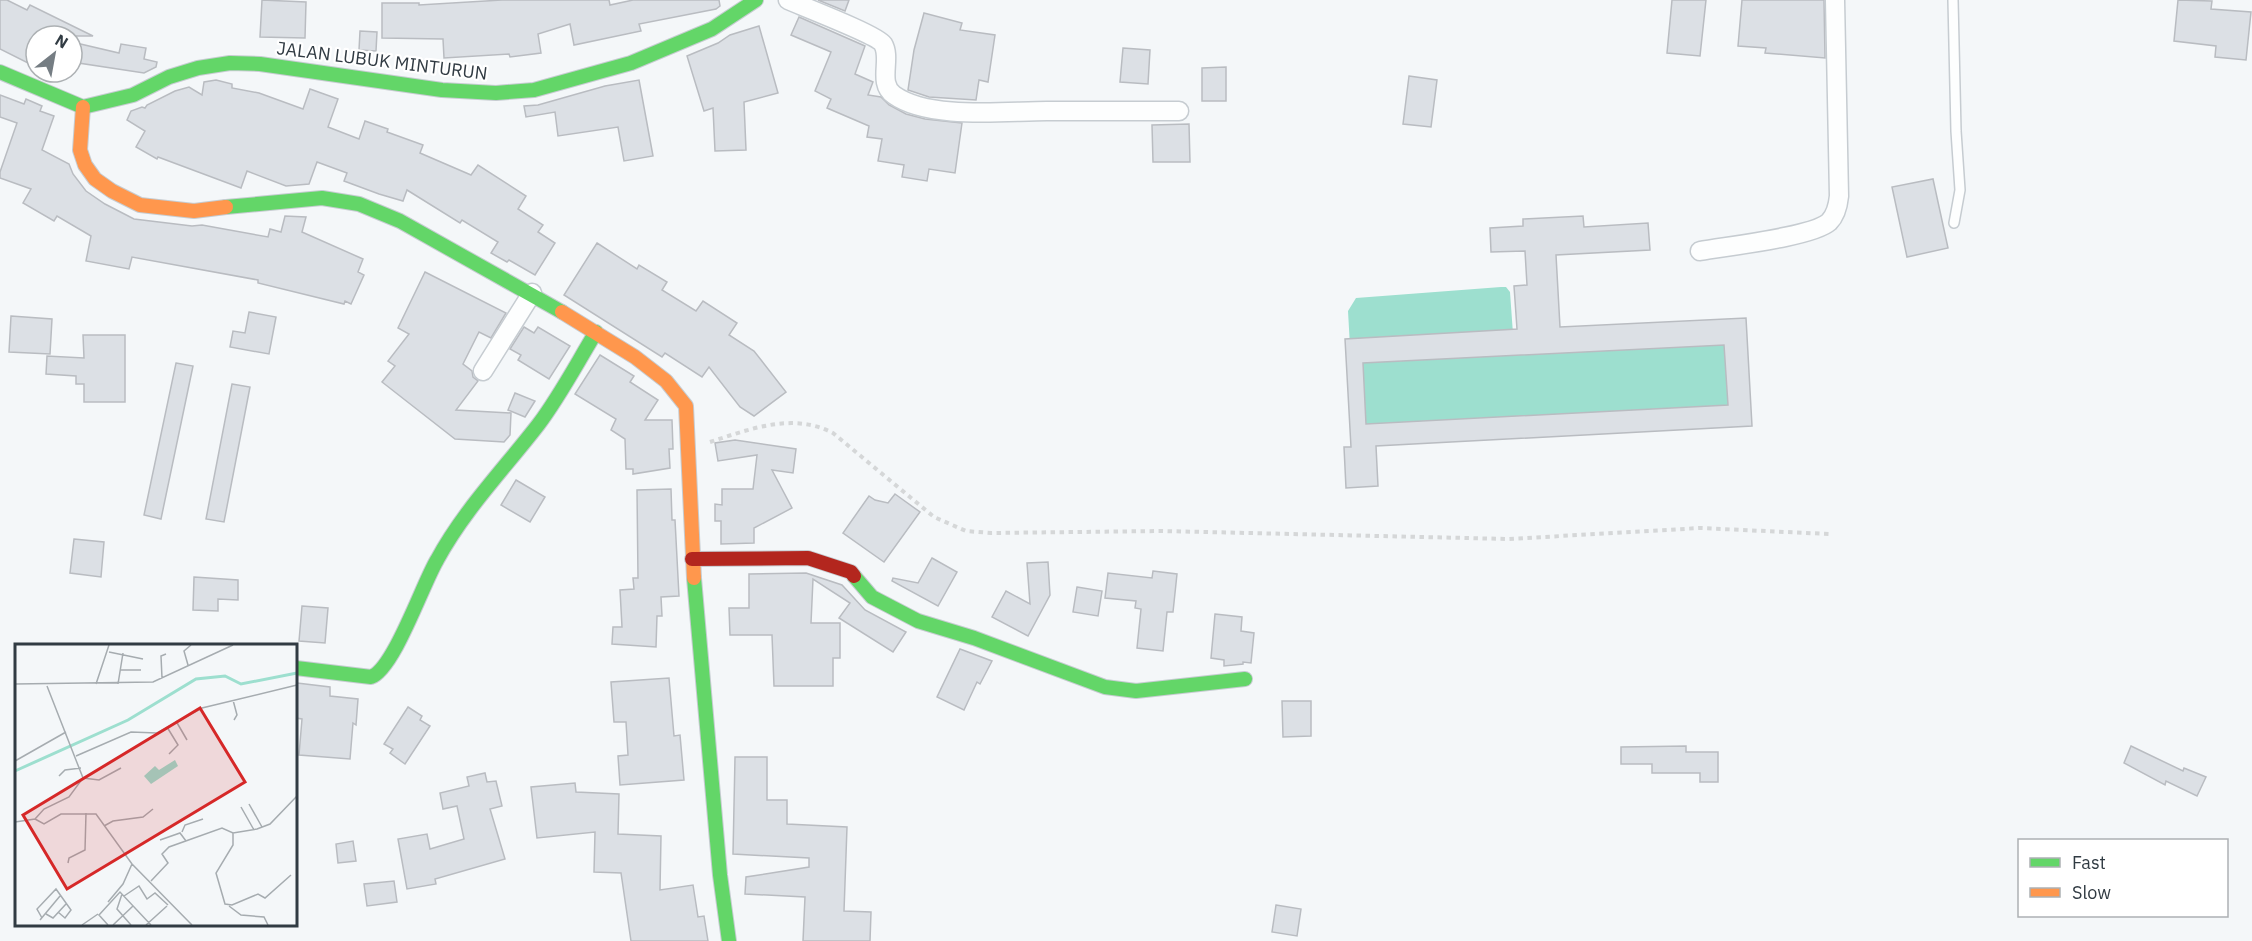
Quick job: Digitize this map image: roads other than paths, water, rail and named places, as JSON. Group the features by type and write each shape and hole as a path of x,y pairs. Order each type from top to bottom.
{"street":[{"name":"JALAN LUBUK MINTURUN","path":"82,107 133,95 169,77 198,68 230,63 260,64 442,90 496,93 534,90 631,63 712,29 756,0"},
{"path":"788,0 874,36 882,43 887,54 885,73 892,94 909,104 948,112 1179,111"},
{"path":"1700,251 1809,233 1827,224 1834,216 1839,196 1835,0"},
{"path":"0,72 82,107 80,150 85,165 95,179 112,191 140,204 194,211 322,198 360,204 400,221 532,293 596,332 635,357 666,381 687,406 692,559 720,875 729,941"},
{"path":"483,371 532,293"},
{"path":"297,668 371,677 377,675 391,657 437,559 487,486 539,423 596,332"},
{"path":"692,559 808,558 851,572 872,597 918,621 974,638 1106,687 1136,691 1245,679"}],"lane":[{"path":"1953,0 1956,131 1960,190 1954,223"}]}
